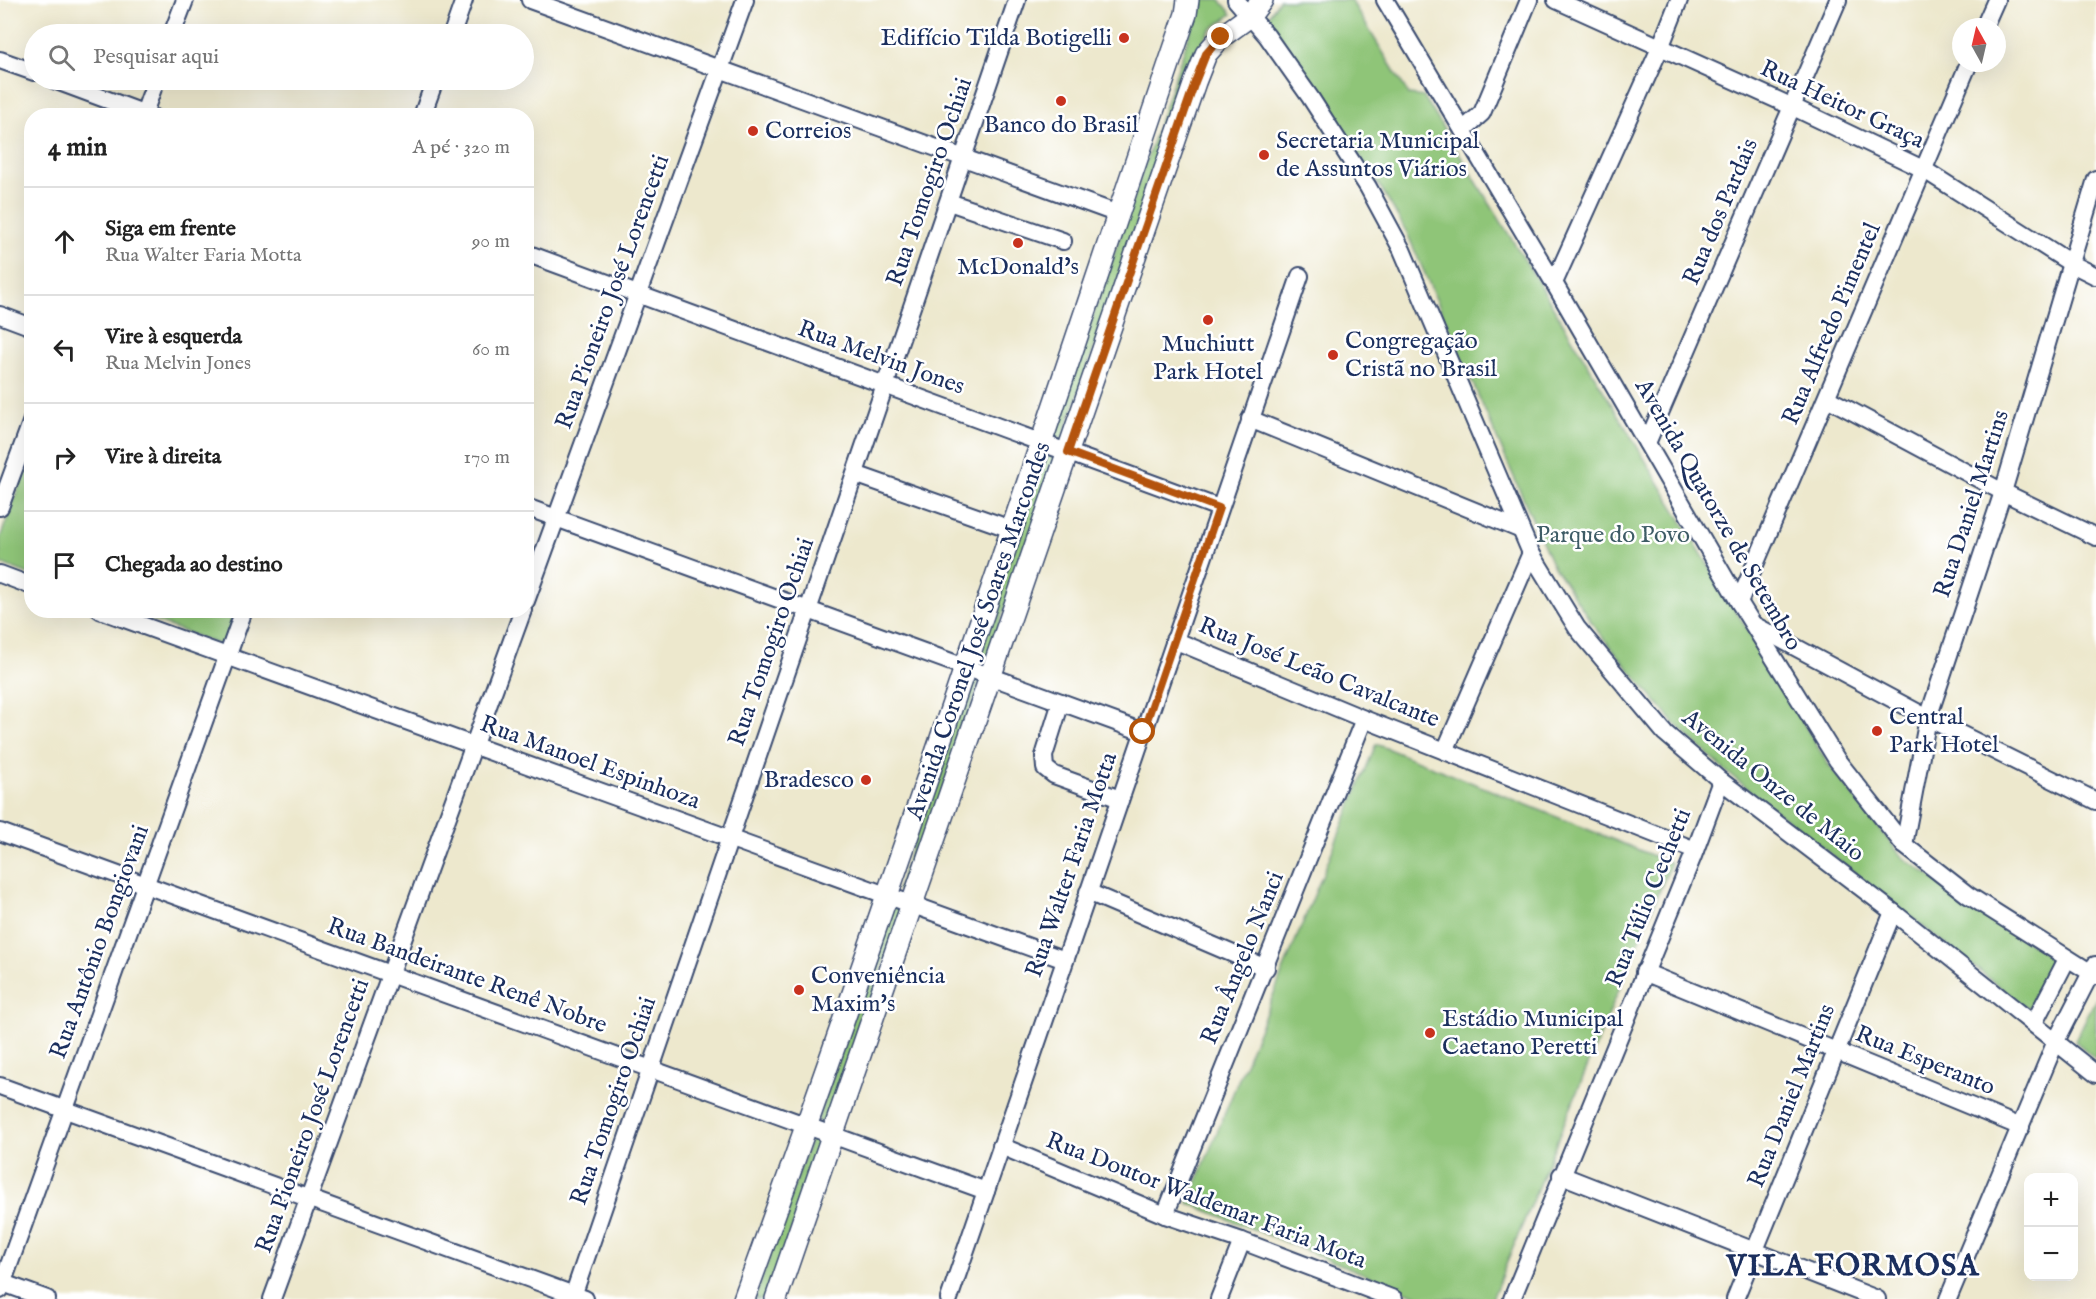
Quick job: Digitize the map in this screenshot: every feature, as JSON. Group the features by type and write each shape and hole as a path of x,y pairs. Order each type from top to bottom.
{"main road":[{"name":"Avenida Coronel José Soares Marcondes","path":"744,1299 807,1126 1041,442 1186,14 1188,0"},
{"name":"Avenida Coronel José Soares Marcondes","path":"776,1299 1206,54 1250,5"}],"street":[{"path":"176,24 185,0"},
{"path":"456,24 464,0"},
{"path":"530,0 1118,214"},
{"name":"Rua Pioneiro José Lorencetti","path":"534,580 746,0"},
{"name":"Rua Tomogiro Ochiai","path":"577,1298 651,1069 1017,0"},
{"name":"Avenida Quatorze de Setembro","path":"1385,0 1554,283 1739,603 1837,760 1904,845 1968,895 2067,959 2094,970"},
{"path":"1463,130 1482,113 1529,0"},
{"name":"Rua Heitor Graça","path":"1556,0 1792,107 1923,170 2072,264 2096,276"},
{"path":"1554,283 1660,48 1679,0"},
{"name":"Rua dos Pardais","path":"1647,443 1838,0"},
{"path":"1988,18 1996,0"},
{"name":"Avenida Onze de Maio","path":"1250,5 1341,143 1402,250 1531,553 1577,628 1665,733 1722,781 1893,912 2096,1074"},
{"path":"0,60 24,68"},
{"name":"Rua Alfredo Pimentel","path":"1739,603 1964,72"},
{"path":"80,90 128,108"},
{"path":"148,108 153,90"},
{"path":"426,108 432,90"},
{"name":"Rua Daniel Martins","path":"1904,845 1928,718 2002,492 2095,188"},
{"path":"949,202 1064,241"},
{"name":"Rua Melvin Jones","path":"534,256 1219,508"},
{"name":"Rua Walter Faria Motta","path":"949,1299 1300,276"},
{"path":"0,315 24,324"},
{"path":"1827,398 2002,492 2096,537"},
{"path":"1250,419 1520,529"},
{"path":"0,507 24,442"},
{"path":"855,474 1011,529"},
{"path":"534,510 1143,732"},
{"path":"1445,751 1531,553"},
{"path":"0,574 24,583"},
{"name":"Rua Manoel Espinhoza","path":"122,618 1065,960"},
{"name":"Rua Antônio Bongiovani","path":"1,1287 241,618"},
{"name":"Rua Pioneiro José Lorencetti","path":"272,1299 520,618"},
{"path":"1753,624 1928,718 2096,801"},
{"name":"Rua José Leão Cavalcante","path":"1174,639 1364,719 1695,850"},
{"path":"1061,702 1044,756 1045,768 1053,774 1120,799"},
{"name":"Rua Ângelo Nanci","path":"1165,1215 1364,719"},
{"name":"Rua Túlio Cechetti","path":"1512,1299 1722,781"},
{"name":"Rua Bandeirante Renê Nobre","path":"0,832 986,1191"},
{"path":"1088,892 1266,968"},
{"name":"Rua Daniel Martins","path":"1735,1299 1893,912"},
{"path":"2034,1023 2067,959"},
{"path":"1948,1299 2056,1041 2094,970"},
{"name":"Rua Esperanto","path":"1644,972 2021,1127"},
{"path":"0,1086 577,1298"},
{"name":"Rua Doutor Waldemar Faria Mota","path":"1001,1146 1165,1215 1242,1240 1394,1299"},
{"path":"1561,1175 1877,1299"},
{"path":"1219,1299 1242,1240"},
{"path":"1,1287 46,1299"}],"green space":[{"path":"1201,0 1220,0 1232,14 1210,30 1198,49 1062,440 1052,437"},
{"name":"Parque do Povo","path":"1279,0 1351,0 1409,95 1424,97 1534,275 1828,764 1902,857 2055,960 2028,1009 1728,773 1674,723 1599,633 1552,564 1407,233 1387,198 1268,17"},
{"path":"1046,453 1057,457 985,665 975,661"},
{"path":"24,473 24,572 0,563 0,538"},
{"path":"147,618 233,618 223,646"},
{"path":"969,678 980,681 907,893 897,890"},
{"name":"Estádio Municipal Caetano Peretti","path":"1376,744 1671,863 1492,1299 1426,1299 1188,1203"},
{"path":"891,905 902,909 827,1124 817,1121"},
{"path":"2096,998 2096,1059 2075,1041"},
{"path":"812,1135 823,1139 768,1299 755,1299"}],"place":[{"name":"Edifício Tilda Botigelli","path":"1124,38"},
{"name":"Banco do Brasil","path":"1061,101"},
{"name":"Correios","path":"753,131"},
{"name":"Secretaria Municipal de Assuntos Viários","path":"1264,155"},
{"name":"McDonald's","path":"1018,243"},
{"name":"Muchiutt Park Hotel","path":"1208,320"},
{"name":"Congregação Cristã no Brasil","path":"1333,355"},
{"name":"Central Park Hotel","path":"1877,731"},
{"name":"Bradesco","path":"866,780"},
{"name":"Conveniência Maxim's","path":"799,990"},
{"name":"Estádio Municipal Caetano Peretti","path":"1430,1033"}],"district":[{"name":"VILA FORMOSA","path":"1853,1267"}],"route":[{"path":"1143,732 1219,508 1068,452 1195,82 1206,54 1221,37"}]}
